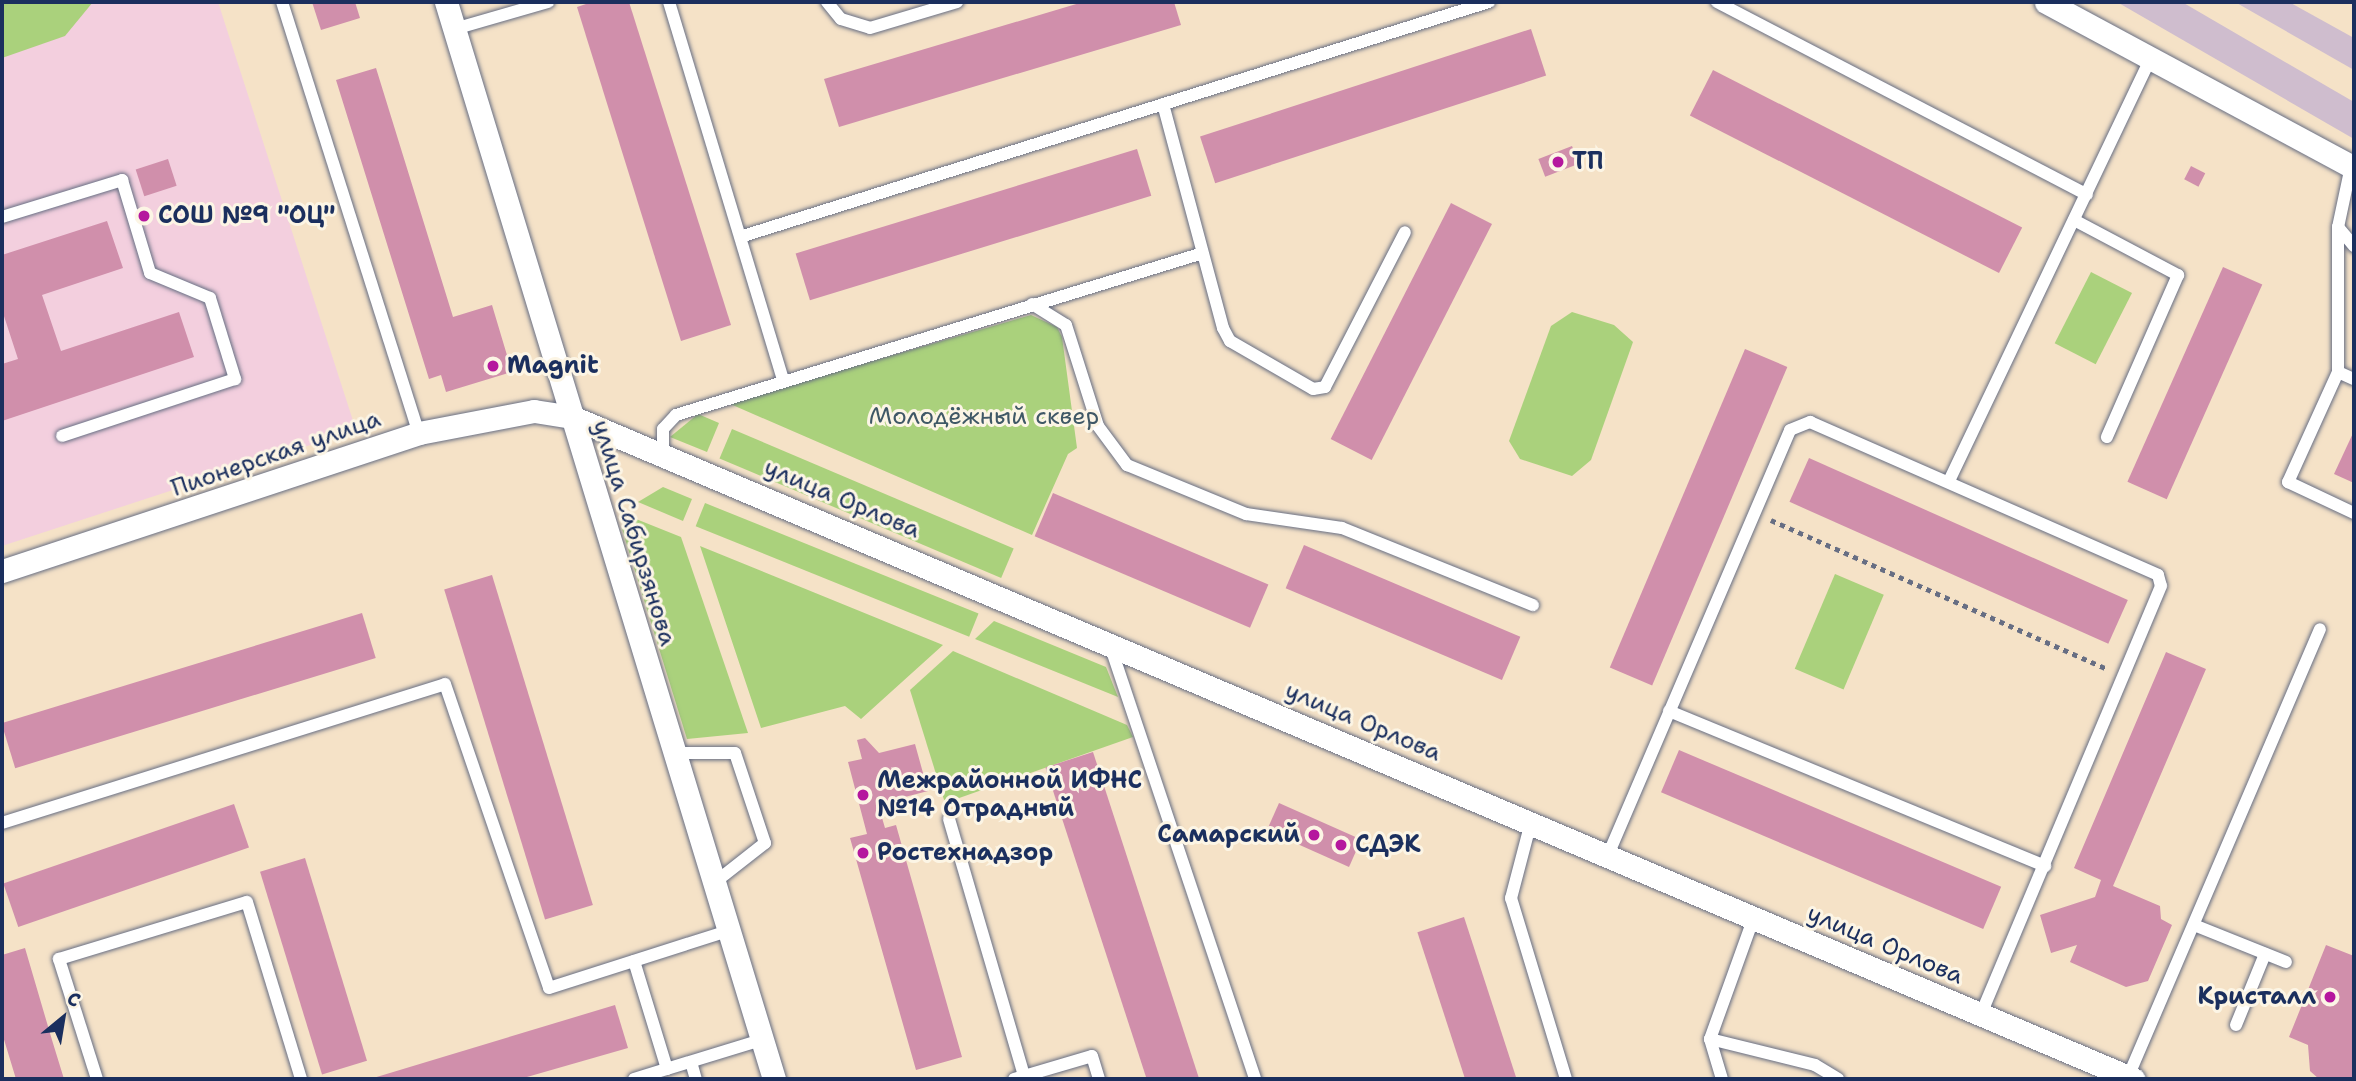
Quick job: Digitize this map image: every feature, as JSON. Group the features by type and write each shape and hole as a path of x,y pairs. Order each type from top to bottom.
{"street":[{"name":"улица Сабирзянова","path":"446,2 774,1079"},
{"path":"2046,2 2351,166"},
{"name":"Пионерская улица","path":"2,571 419,433 534,411 572,416"},
{"name":"улица Орлова","path":"572,416 663,451 2130,1078"}],"lane":[{"path":"282,2 419,433"},
{"path":"454,29 548,2"},
{"path":"669,2 743,236 783,379"},
{"path":"827,2 841,19 870,28 957,2"},
{"path":"743,236 1489,2"},
{"path":"1717,2 2087,195"},
{"path":"1742,14 1748,2"},
{"path":"1949,481 2150,59"},
{"path":"1163,104 1230,341 1313,389 1325,387 1405,232"},
{"path":"2351,166 2338,227 2339,372 2288,482 2354,513"},
{"path":"2,217 122,180 150,273 210,298 235,379 62,436"},
{"path":"2074,220 2178,275 2107,437"},
{"path":"2338,227 2354,246"},
{"path":"663,451 663,429 676,415 783,379 1203,253"},
{"path":"1032,304 1066,325 1098,426 1127,465 1246,514 1342,528 1533,605"},
{"path":"2339,372 2354,379"},
{"path":"1608,855 1790,430 1810,422 1949,481 2158,575 2161,586 1981,1014"},
{"path":"2130,1078 2320,628"},
{"path":"1108,641 1255,1079"},
{"path":"2,823 445,684 549,988 728,930"},
{"path":"1669,711 2045,866"},
{"path":"674,753 735,753 765,842 714,883"},
{"path":"949,819 1019,1078 1092,1056 1099,1079"},
{"path":"1531,822 1511,898 1566,1079"},
{"path":"97,1079 59,959 247,902 301,1079"},
{"path":"1722,1079 1710,1039 1754,918"},
{"path":"2194,925 2286,962"},
{"path":"2236,1025 2265,954"},
{"path":"634,961 667,1069"},
{"path":"1710,1039 1815,1065 1838,1079"},
{"path":"634,1079 761,1040"},
{"path":"691,1062 696,1079"}],"path":[{"path":"1754,512 2123,676"}],"shaded area":[{"name":"СОШ №9 \"ОЦ\"","path":"2,2 218,2 356,430 2,546"},
{"path":"2117,2 2182,2 2354,102 2354,139"},
{"path":"2235,2 2289,2 2354,38 2354,70"}],"green space":[{"path":"2,2 93,2 65,36 2,58"},
{"path":"2091,272 2132,293 2096,364 2055,343"},
{"path":"1572,312 1614,325 1633,342 1591,460 1572,476 1520,459 1509,441 1551,326"},
{"name":"Молодёжный сквер","path":"1031,315 1057,327 1062,337 1077,448 1068,454 1032,535 728,403"},
{"path":"698,414 719,423 707,452 670,437"},
{"path":"732,429 1014,549 1001,578 719,458"},
{"path":"663,487 692,499 683,521 638,502"},
{"path":"705,503 979,614 969,637 696,526"},
{"path":"626,515 681,537 748,733 687,739 622,529"},
{"path":"700,546 943,645 861,719 845,706 761,728"},
{"path":"1835,574 1884,595 1844,690 1795,669"},
{"path":"994,621 1106,667 1118,697 975,639"},
{"path":"953,651 1127,725 1133,737 945,803 910,690"}],"building":[{"path":"312,2 355,2 360,18 321,30"},
{"path":"592,2 629,2 731,325 681,341 577,7"},
{"path":"1083,2 1174,2 1181,25 839,127 824,79"},
{"path":"1531,29 1546,76 1215,183 1200,137"},
{"path":"376,68 453,317 492,305 512,372 446,392 441,375 429,379 336,80"},
{"path":"1713,70 2022,228 1999,273 1690,115"},
{"name":"ТП","path":"1572,146 1579,164 1545,177 1538,159"},
{"path":"1137,149 1151,196 810,300 796,253"},
{"path":"168,159 177,186 144,196 136,170"},
{"path":"2191,166 2205,173 2198,187 2184,179"},
{"path":"1451,203 1492,224 1372,460 1331,439"},
{"path":"107,221 123,268 42,295 61,351 179,312 194,357 2,421 2,364 18,359 2,310 2,255"},
{"path":"2223,267 2262,284 2167,499 2127,482"},
{"path":"1745,349 1787,367 1652,685 1610,667"},
{"path":"2354,431 2354,483 2334,474"},
{"path":"1809,458 2128,600 2108,644 1789,502"},
{"path":"1053,493 1268,584 1250,628 1035,536"},
{"path":"1304,545 1520,637 1502,680 1286,588"},
{"path":"492,575 593,905 545,920 444,590"},
{"path":"362,613 376,658 15,768 2,723"},
{"path":"2166,652 2206,669 2113,886 2160,906 2161,919 2172,925 2148,981 2126,987 2070,962 2077,945 2051,953 2040,915 2095,897 2101,880 2074,868"},
{"path":"865,738 879,753 915,744 928,791 878,804 885,828 896,825 962,1057 916,1070 850,838 867,834 848,762 862,759 857,740"},
{"path":"1679,750 2001,887 1983,929 1661,792"},
{"path":"1093,752 1199,1079 1147,1079 1045,767"},
{"name":"Самарский","path":"1279,803 1361,840 1349,867 1267,830"},
{"path":"234,804 249,847 18,927 3,883"},
{"path":"305,858 367,1061 322,1074 260,872"},
{"path":"1464,917 1517,1079 1465,1079 1417,932"},
{"name":"Кристалл","path":"2326,945 2354,956 2354,1079 2319,1079 2310,1071 2308,1045 2289,1037"},
{"path":"25,948 64,1079 16,1079 2,1033 2,955"},
{"path":"615,1005 628,1048 520,1079 370,1079"}],"place":[{"name":"ТП","path":"1558,162"},
{"name":"СОШ №9 \"ОЦ\"","path":"144,216"},
{"name":"Magnit","path":"493,366"},
{"name":"Межрайонной ИФНС №14 Отрадный","path":"863,795"},
{"name":"Самарский","path":"1314,835"},
{"name":"СДЭК","path":"1341,845"},
{"name":"Ростехнадзор","path":"863,853"},
{"name":"Кристалл","path":"2330,997"}]}
